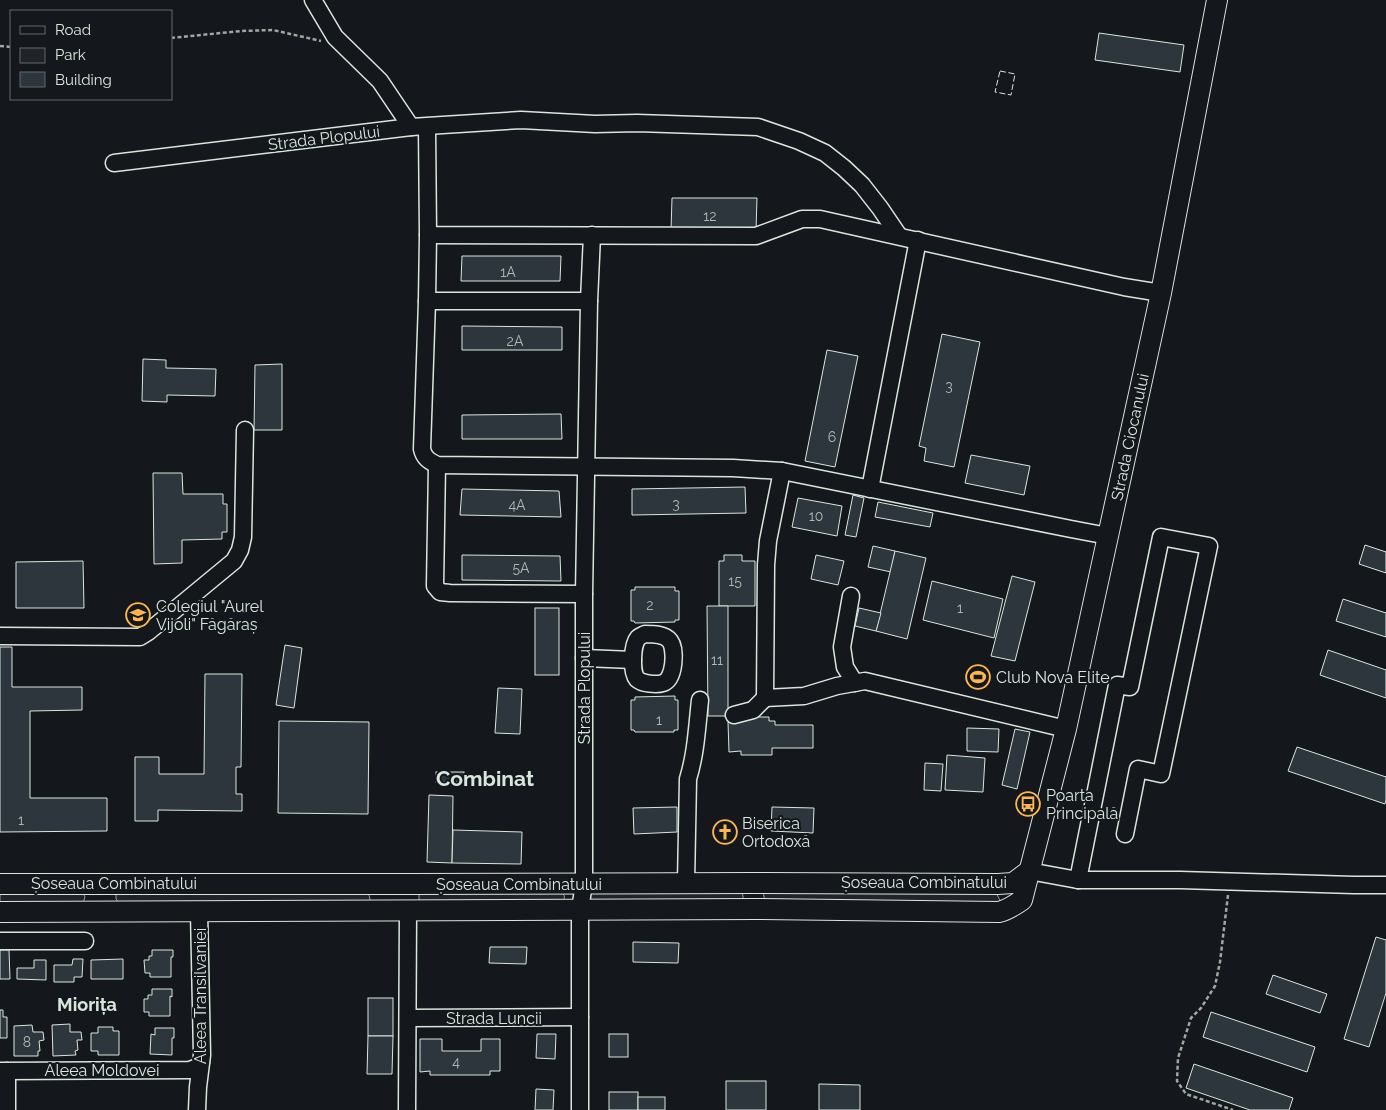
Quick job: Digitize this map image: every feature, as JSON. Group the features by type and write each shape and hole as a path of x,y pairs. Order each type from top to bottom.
{"main road":[{"name":"Strada Ciocanului","path":"1029,871 1066,729 1108,536 1160,293 1217,0"},
{"name":"Șoseaua Combinatului","path":"0,884 1005,884 1013,883 1029,871"},
{"name":"Șoseaua Combinatului","path":"0,912 756,909 999,912 1014,906 1022,900 1029,871"},
{"path":"756,883 756,909"},
{"path":"92,884 93,912"},
{"path":"408,884 408,910"}],"street":[{"path":"313,0 335,37 380,81 419,127 428,235 422,448 423,454 428,460 437,465 733,468 782,471 1108,536"},
{"name":"Strada Plopului","path":"114,163 419,127 521,120 595,124 637,123 758,127 825,153 844,168 868,193 899,236"},
{"path":"428,235 756,236 802,219 820,219 1124,287 1160,293"},
{"name":"Strada Plopului","path":"580,909 584,884 584,594 589,302 592,235"},
{"path":"870,489 918,240"},
{"path":"427,300 589,302"},
{"path":"0,636 140,637 234,561 240,550 243,537 245,430"},
{"path":"437,465 435,586 440,592 584,594"},
{"path":"765,698 766,565 768,541 782,471"},
{"path":"1078,880 1117,685 1130,687 1161,537 1209,546 1161,774 1138,769 1125,834"},
{"path":"850,596 842,647 845,667 855,683"},
{"path":"584,658 633,660"},
{"path":"734,715 753,710 765,698 804,696 837,686 865,681 1066,729"},
{"path":"686,883 688,779 695,751 700,700"},
{"path":"1029,871 1078,880 1386,885"},
{"path":"580,909 580,1110"},
{"path":"407,1110 408,910"},
{"name":"Aleea Transilvaniei","path":"197,1110 201,1062 199,911"},
{"path":"0,941 85,941"},
{"name":"Strada Luncii","path":"408,1018 580,1017"},
{"name":"Aleea Moldovei","path":"3,1071 190,1070 198,1067 201,1062"},
{"path":"3,1071 7,1110"}],"path":[{"path":"172,38 273,30 341,44"},
{"path":"1230,881 1220,962 1215,986 1201,1008 1191,1018 1178,1058 1176,1081 1186,1094 1233,1110"}],"green space":[{"path":"0,891 83,893 85,897 83,903 0,904"},
{"path":"368,891 370,899 368,903 119,903 116,899 116,893"},
{"path":"562,892 564,895 563,902 421,902 419,899 419,894"},
{"path":"763,892 996,893 1000,900 999,903 765,901"},
{"path":"591,893 742,893 743,900 591,901 589,895"}],"building":[{"path":"1099,33 1184,45 1180,72 1095,60"},
{"path":"672,198 757,198 756,230 671,230"},
{"path":"462,256 561,256 560,281 461,281"},
{"path":"462,326 562,327 562,350 462,350"},
{"path":"942,334 980,342 954,467 924,461 926,448 919,446"},
{"path":"827,350 858,356 835,467 805,461"},
{"path":"143,359 166,360 166,368 216,369 215,396 167,395 167,402 142,401"},
{"path":"282,364 282,430 254,430 255,365"},
{"path":"561,414 562,439 462,439 462,415"},
{"path":"971,455 1030,466 1024,495 965,483"},
{"path":"153,473 182,473 183,494 223,494 223,504 227,504 227,532 222,532 222,539 182,540 182,563 154,564"},
{"path":"745,487 746,513 632,515 632,489"},
{"path":"462,489 559,491 561,517 460,515"},
{"path":"853,495 864,498 856,537 845,535"},
{"path":"798,498 842,506 837,536 792,527"},
{"path":"878,502 933,513 930,527 875,517"},
{"path":"1365,545 1386,552 1386,573 1359,564"},
{"path":"873,546 895,551 891,572 868,567"},
{"path":"895,551 926,558 907,639 876,631"},
{"path":"462,555 560,556 561,581 462,580"},
{"path":"724,555 742,555 742,561 755,561 755,606 719,606 719,561 724,561"},
{"path":"816,555 844,561 838,585 811,579"},
{"path":"83,561 84,608 16,608 16,562"},
{"path":"1012,576 1035,582 1015,661 991,656"},
{"path":"932,581 1003,599 994,638 923,620"},
{"path":"635,587 675,587 675,591 679,591 679,620 675,620 675,622 635,623 631,621 631,590 635,590"},
{"path":"1343,599 1386,613 1386,637 1336,621"},
{"path":"707,606 728,606 728,716 708,716"},
{"path":"535,608 559,608 559,675 535,675"},
{"path":"859,608 881,613 876,631 855,626"},
{"path":"285,645 302,648 294,708 276,705"},
{"path":"0,647 12,647 12,687 82,687 82,710 30,711 30,798 107,798 107,831 0,832"},
{"path":"1328,650 1386,670 1386,698 1320,675"},
{"path":"205,674 242,674 241,767 236,767 236,794 242,794 242,811 158,810 158,821 135,821 135,757 159,757 159,774 204,774"},
{"path":"498,688 522,689 520,734 495,733"},
{"path":"675,696 675,700 678,700 678,730 674,730 674,732 635,732 631,730 631,700 635,700 635,697"},
{"path":"742,717 769,717 769,721 775,721 775,725 813,725 813,748 772,748 772,755 741,755 741,751 729,752 728,722 742,722"},
{"path":"279,721 369,722 368,814 278,813"},
{"path":"967,728 999,729 998,752 967,751"},
{"path":"1015,729 1030,732 1017,789 1002,785"},
{"path":"1297,747 1386,777 1385,804 1288,771"},
{"path":"947,755 985,758 983,792 945,790"},
{"path":"925,763 943,764 941,791 924,790"},
{"path":"436,772 464,772 464,782 436,782"},
{"path":"429,795 453,796 452,863 427,862"},
{"path":"677,807 677,832 634,834 633,808"},
{"path":"772,807 814,808 813,833 771,831"},
{"path":"453,830 522,832 521,864 452,863"},
{"path":"1376,937 1386,940 1386,993 1369,1047 1344,1039"},
{"path":"633,942 679,943 678,963 633,962"},
{"path":"490,947 527,947 526,964 489,963"},
{"path":"0,950 9,950 10,979 0,979"},
{"path":"152,950 173,950 171,977 150,977 150,973 145,973 144,960 149,960 149,956 152,956"},
{"path":"73,959 83,959 82,977 74,977 74,982 54,982 54,965 72,965"},
{"path":"123,959 123,979 91,979 91,960"},
{"path":"34,960 46,960 46,980 17,979 17,968 34,968"},
{"path":"1273,975 1327,994 1320,1013 1266,994"},
{"path":"152,989 172,989 170,1016 149,1016 149,1012 144,1012 144,999 148,999 148,995 152,995"},
{"path":"368,998 393,998 393,1036 368,1036"},
{"path":"0,1010 3,1010 3,1017 7,1017 7,1038 0,1038"},
{"path":"1211,1012 1315,1047 1307,1072 1203,1037"},
{"path":"70,1024 70,1032 81,1032 82,1040 77,1040 78,1050 75,1051 76,1055 53,1056 52,1025"},
{"path":"32,1025 33,1032 43,1032 44,1040 39,1041 40,1051 38,1051 38,1056 14,1056 14,1026"},
{"path":"98,1027 113,1027 113,1031 119,1031 119,1055 98,1055 98,1051 91,1051 91,1033 98,1033"},
{"path":"155,1028 174,1028 172,1055 150,1054 151,1034 155,1035"},
{"path":"537,1034 556,1034 555,1059 536,1058"},
{"path":"609,1034 628,1034 628,1057 609,1057"},
{"path":"368,1036 393,1036 392,1074 367,1074"},
{"path":"420,1039 442,1039 442,1051 481,1051 481,1039 500,1039 500,1071 490,1071 490,1075 430,1075 430,1071 420,1072"},
{"path":"1194,1064 1293,1098 1289,1110 1250,1110 1186,1088"},
{"path":"726,1081 766,1081 766,1110 726,1110"},
{"path":"819,1084 860,1085 860,1110 819,1110"},
{"path":"536,1089 554,1090 553,1110 535,1110"},
{"path":"609,1092 638,1092 638,1110 609,1110"},
{"path":"638,1097 665,1097 665,1110 638,1110"}],"fence":[{"path":"1000,71 1015,74 1011,95 995,92 1000,71"}],"place":[{"name":"Colegiul \"Aurel Vijoli\" Făgăraș","path":"138,615"},
{"name":"Club Nova Elite","path":"978,677"},
{"name":"Poarta Principală","path":"1028,804"},
{"name":"Biserica Ortodoxă","path":"725,832"}],"district":[{"name":"Combinat","path":"485,778"},
{"name":"Miorița","path":"87,1004"}]}
